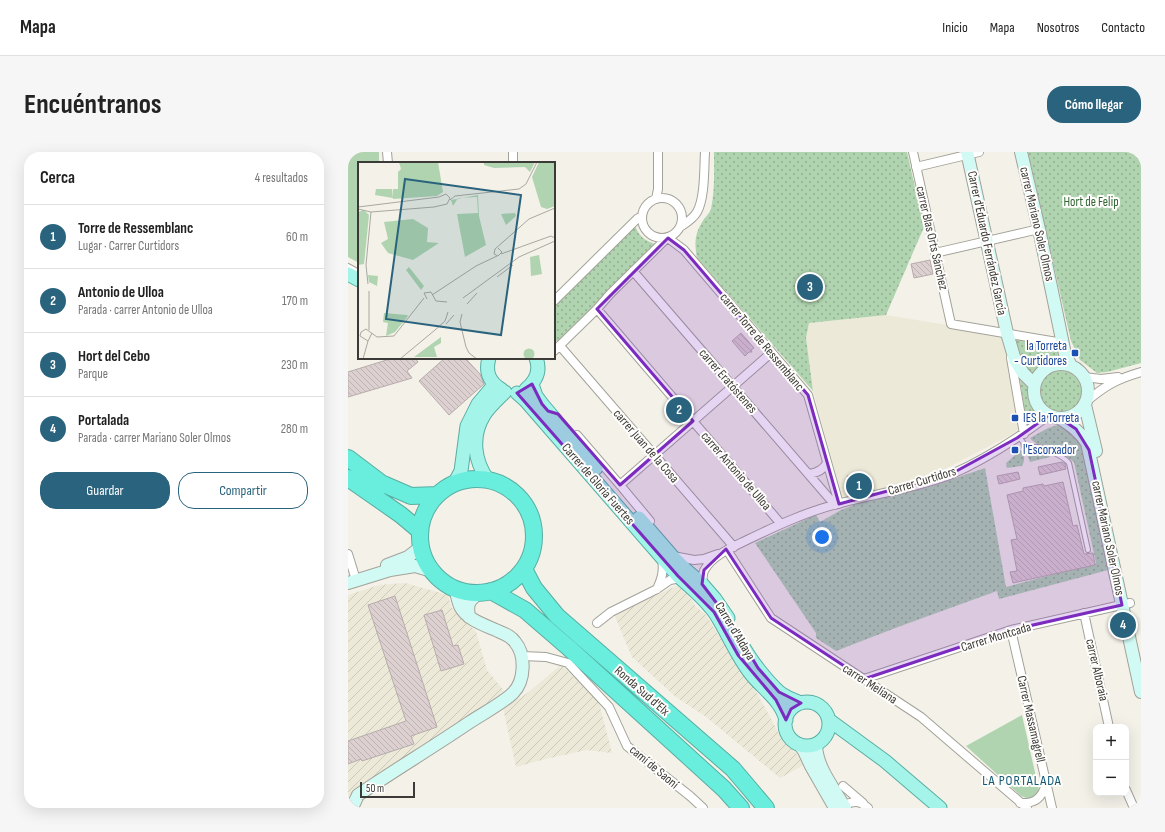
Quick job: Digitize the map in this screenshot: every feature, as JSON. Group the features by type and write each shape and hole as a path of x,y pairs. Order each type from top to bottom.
{"highway":[{"path":"348,458 381,483 411,496 437,496"},
{"name":"Ronda Sud d'Elx","path":"348,478 401,515 420,539 425,560 442,582 455,589 470,593 485,592 525,610 724,789 741,808"},
{"path":"420,539 423,518 428,506 445,489 454,484 471,479 488,480 506,487 520,499 530,515 534,533 532,552 524,569 510,583 485,592"},
{"name":"Ronda Sud d'Elx","path":"524,569 534,588 557,616 733,769 766,808"}],"main road":[{"name":"carrer Mariano Soler Olmos","path":"1021,152 1063,343 1071,366"},
{"name":"Carrer d'Eduardo Ferrández García","path":"971,153 986,241 1007,333 1015,360 1023,373 1034,384"},
{"path":"348,274 358,279"},
{"path":"348,283 358,288"},
{"path":"485,360 488,376 505,390"},
{"path":"454,484 461,471 467,426 478,404 505,390 525,390 536,378 540,360"},
{"path":"1063,364 1071,366 1078,369 1084,377 1088,388 1086,403 1078,413 1070,418 1061,419 1048,416 1036,404 1034,384 1038,376 1045,369 1054,365 1063,364"},
{"name":"Carrer de Gloria Fuertes","path":"532,384 536,396 548,411 659,541 679,577"},
{"path":"488,480 482,471 476,453 476,432 483,416 505,390"},
{"name":"Carrer de Gloria Fuertes","path":"505,390 526,401 667,557"},
{"name":"carrer Mariano Soler Olmos","path":"1086,403 1126,604 1141,692"},
{"name":"carrer Mariano Soler Olmos","path":"1061,419 1076,429 1087,443 1126,604 1141,656"},
{"path":"351,579 408,557 420,539"},
{"name":"Carrer d'Aldaya","path":"667,557 702,584 716,599 745,650 758,668 779,692 790,699 801,703"},
{"path":"351,579 415,566 432,571"},
{"name":"Carrer d'Aldaya","path":"679,577 700,596 714,612 751,675 776,700 784,712 786,720"},
{"path":"352,808 358,795 443,741 513,692 520,682 523,670 522,656 515,641 469,617 460,606 455,589"},
{"path":"469,617 468,605 472,598 485,592"},
{"path":"844,806 821,765 816,751 821,740 828,731 829,720 827,714 819,705 807,702 801,703 791,710 786,720 786,726 790,737 794,741 799,744 811,746 821,740 834,736 840,738 872,759 932,808"},
{"path":"829,720 885,761 940,808"},
{"path":"799,744 811,766 844,806"}],"street":[{"path":"387,152 388,162"},
{"path":"656,199 658,189 658,152"},
{"path":"556,347 597,309 610,294 667,238 675,234 680,227 689,221 696,213 702,201 706,152"},
{"name":"carrer Blas Orts Sánchez","path":"913,152 951,324 1007,333"},
{"path":"916,167 971,153"},
{"path":"667,238 656,238 649,233 643,225 642,216 647,204 656,199 663,198 670,199 676,203 681,211 682,219 680,227"},
{"path":"555,300 637,219 642,216"},
{"path":"935,253 1039,229"},
{"name":"carrer Torre de Ressemblanc","path":"667,238 684,250 808,395 837,504"},
{"name":"carrer Eratóstenes","path":"633,271 823,491 837,504"},
{"name":"carrer Antonio de Ulloa","path":"597,309 781,524"},
{"path":"1007,333 1063,343"},
{"name":"Carrer d'Eduardo Ferrández García","path":"1007,333 1022,435"},
{"name":"carrer Juan de la Cosa","path":"556,347 654,455 727,550"},
{"path":"620,485 771,353"},
{"path":"1086,403 1104,387 1125,377 1141,372"},
{"path":"1084,377 1101,379 1125,377"},
{"name":"Carrer de Gloria Fuertes","path":"548,411 558,414 620,485 657,530 659,541"},
{"name":"Carrer Curtidors","path":"667,557 697,560 704,559 727,550 781,524 837,504 951,474 974,463 1022,435 1048,416"},
{"path":"809,474 825,468 827,463"},
{"path":"820,510 823,499 823,491"},
{"name":"Carrer Curtidors","path":"702,584 704,570 727,550"},
{"name":"carrer Meliana","path":"727,550 771,618 921,717 1024,805"},
{"path":"348,554 351,579"},
{"path":"657,589 667,557"},
{"path":"597,624 611,612 657,589 670,580 679,577"},
{"name":"Carrer Montcada","path":"864,679 1011,630 1126,604"},
{"name":"carrer Alboraia","path":"1084,614 1108,724"},
{"name":"Carrer Massamagrell","path":"1011,630 1052,808"},
{"name":"camí de Saoní","path":"522,656 546,657 568,663 609,707 627,746 703,808"},
{"path":"1024,805 1038,799 1044,792 1046,784"},
{"path":"843,786 866,806"},
{"path":"1129,796 1134,808"},
{"path":"844,806 866,806"}],"lane":[{"path":"348,266 358,271"},
{"path":"1022,435 1025,449 1037,447 1063,457 1069,463 1088,550"}],"highlighted area":[{"path":"668,238 684,250 808,395 839,504 951,474 1017,438 1048,416 1061,419 1076,429 1089,450 1122,605 1011,630 864,679 771,618 726,549 704,570 702,584 728,618 758,668 779,692 801,703 791,709 786,720 776,700 738,655 714,612 678,576 517,393 532,384 542,404 548,411 558,414 620,485 693,421 597,309"}],"shaded area":[{"path":"886,315 1004,335 1018,431 943,470 854,499 842,496 813,391 806,338 809,323"},
{"path":"405,583 448,595 451,607 476,632 487,670 504,691 449,730 360,787 348,800 348,595 379,585"},
{"path":"681,584 696,607 705,614 758,695 783,741 796,753 804,765 780,778 705,716 676,697 632,657 614,614"},
{"path":"561,665 598,699 612,753 587,750 516,767 503,708 526,694"}],"green space":[{"path":"348,152 379,152 379,162 358,162 358,262 348,257"},
{"path":"714,152 907,152 924,227 886,315 809,323 806,338 813,391 697,258 697,233 704,219 711,210 714,180"},
{"name":"Hort de Felip","path":"1028,152 1141,152 1141,363 1107,372 1097,373 1080,360 1071,341"},
{"path":"635,226 643,238 655,244 559,341 555,341 555,305"},
{"path":"1013,337 1060,346 1059,353 1055,361 1042,367 1033,376 1021,361"},
{"path":"1065,369 1075,373 1079,377 1083,387 1083,395 1080,403 1069,412 1062,414 1054,413 1042,404 1038,394 1039,384 1043,376 1047,373"},
{"path":"1019,372 1028,385 1030,399 1034,410 1039,416 1030,425 1026,422"},
{"path":"1061,424 1081,439 1112,569 999,599 997,591 836,651 816,638 816,633 755,543 816,515 820,522 841,510 861,502 929,487 985,468 1006,587 1096,563 1074,462 1063,455 1039,445 1030,438 1048,428"},
{"path":"1034,449 1047,453 1050,457 1030,462 1028,457 1029,451"},
{"path":"1021,450 1024,458 1022,466 1007,468 1006,463"},
{"path":"1022,715 1039,790 1035,796 1029,799 1021,796 966,746"}],"building":[{"path":"930,260 933,274 914,278 911,264"},
{"path":"741,333 754,348 751,350 752,352 749,352 745,356 732,341"},
{"path":"390,359 416,359 418,362 407,371 412,378 348,397 348,372"},
{"path":"444,359 466,359 480,374 484,384 449,415 419,381"},
{"path":"1062,462 1065,464 1066,469 1040,475 1038,467"},
{"path":"861,472 868,491 854,494 847,476"},
{"path":"1018,472 1020,479 999,484 997,476"},
{"path":"1063,482 1073,526 1077,525 1084,554 1093,553 1095,565 1013,583 1010,572 1017,571 1011,540 1017,539 1007,495 1023,491 1023,488"},
{"path":"395,596 437,727 411,736 414,744 348,764 348,741 406,721 368,605"},
{"path":"442,610 453,646 458,645 464,664 441,671 424,615"}],"place":[{"name":"Hort del Cebo","path":"810,287"},
{"name":"la Torreta - Curtidores","path":"1075,353"},
{"name":"Antonio de Ulloa","path":"679,410"},
{"name":"IES la Torreta","path":"1015,418"},
{"name":"l'Escorxador","path":"1015,450"},
{"name":"Torre de Ressemblanc","path":"859,486"},
{"name":"Portalada","path":"1123,625"}],"district":[{"name":"LA PORTALADA","path":"1022,780"}]}
